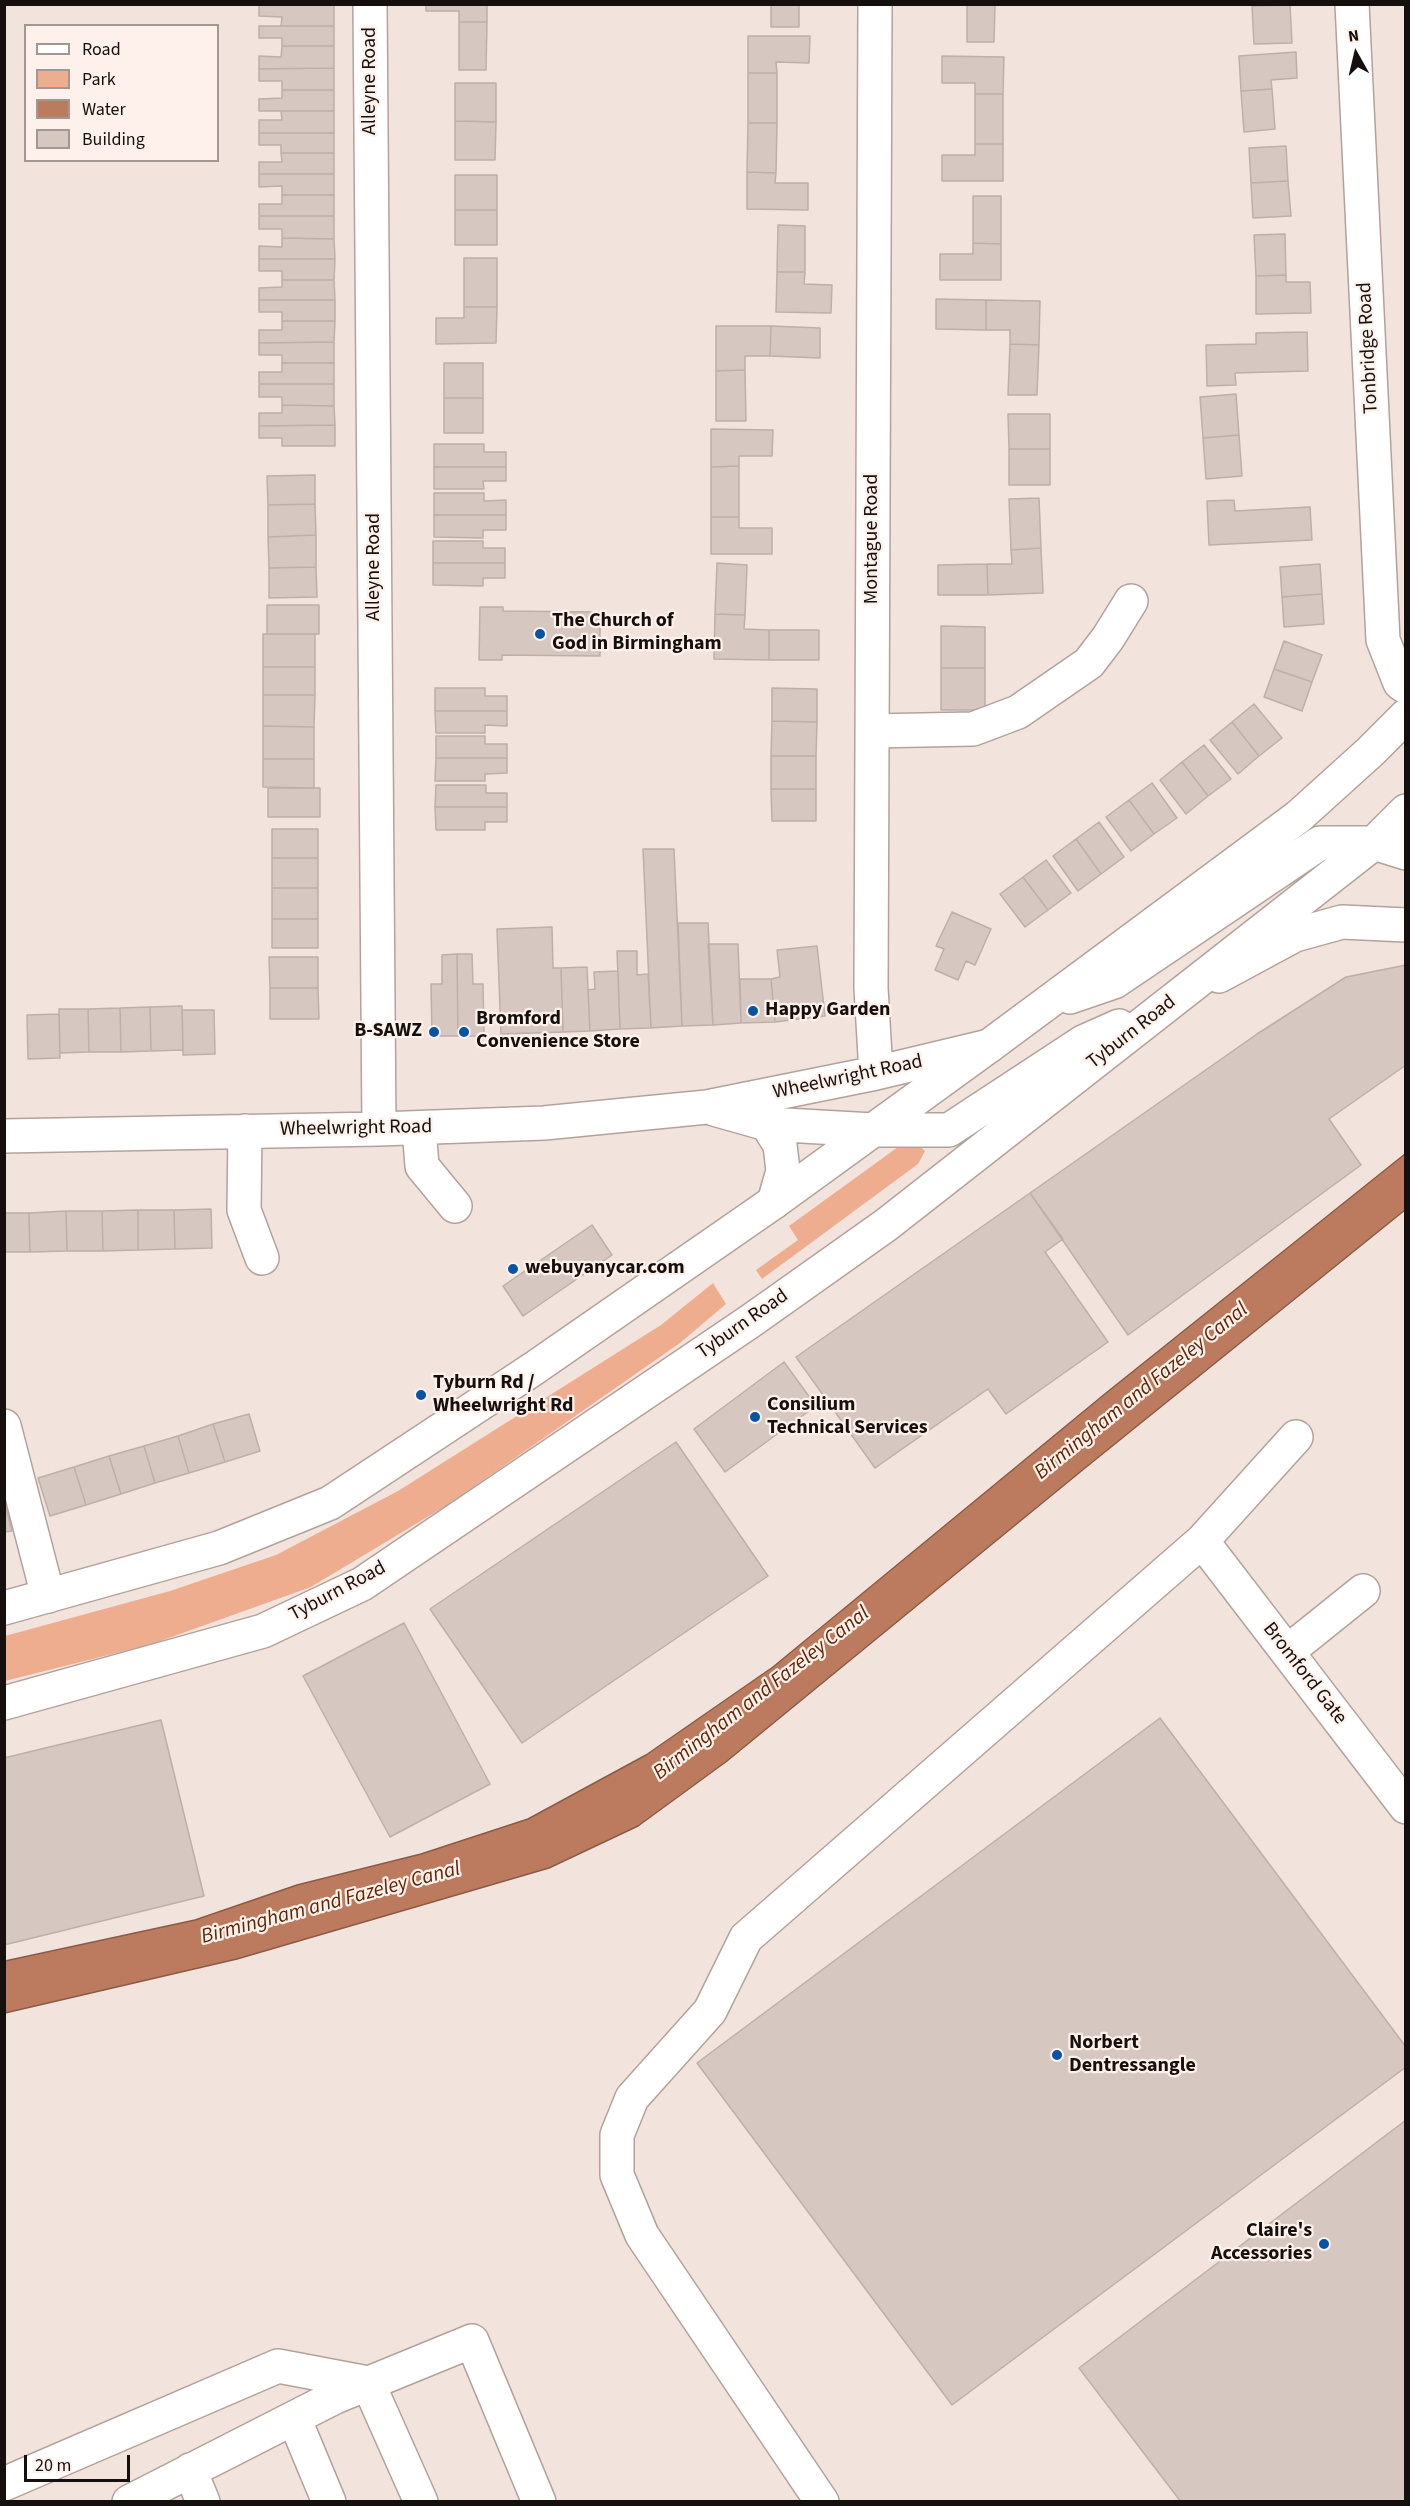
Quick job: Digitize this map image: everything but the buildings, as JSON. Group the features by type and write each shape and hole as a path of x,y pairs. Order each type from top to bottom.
{"main road":[{"name":"Alleyne Road","path":"370,4 379,1129"},
{"name":"Montague Road","path":"875,4 871,988 876,1073"},
{"name":"Tonbridge Road","path":"1352,4 1383,640 1400,683 1406,687"},
{"path":"872,731 973,729 1018,712 1089,663 1131,601"},
{"path":"4,1608 219,1548 330,1503 533,1370 774,1202 989,1046 1298,817 1406,716"},
{"name":"Tyburn Road","path":"4,1703 263,1631 362,1584 742,1327 876,1232 1374,843 1406,811"},
{"path":"1038,1009 1114,982 1320,843 1374,843 1406,853"},
{"path":"1175,999 1294,935 1342,922 1406,925"},
{"name":"Wheelwright Road","path":"707,1107 767,1124 873,1130 949,1130 1083,1042 1175,999"},
{"name":"Wheelwright Road","path":"4,1136 379,1129 544,1123 707,1107 876,1073 989,1046"},
{"path":"767,1124 780,1145 783,1171 774,1202"},
{"path":"419,1128 422,1166 455,1206"},
{"path":"245,1131 244,1210 262,1258"},
{"path":"4,1426 48,1596"},
{"path":"822,2502 642,2235 617,2175 617,2135 632,2098 710,2011 746,1938 1202,1541 1296,1437"},
{"name":"Bromford Gate","path":"1202,1541 1406,1807"},
{"path":"1287,1652 1363,1591"},
{"path":"128,2501 368,2383 472,2341 539,2502"},
{"path":"4,2484 278,2366 368,2383"},
{"path":"368,2383 421,2502"},
{"path":"294,2418 329,2502"},
{"path":"190,2470 203,2502"}],"green space":[{"path":"917,1143 925,1151 918,1164 762,1279 756,1270 798,1240 789,1226 898,1147"},
{"path":"713,1283 726,1304 680,1343 449,1504 311,1587 152,1644 5,1681 5,1636 170,1591 276,1555 398,1491 661,1325"}],"water":[{"name":"Birmingham and Fazeley Canal","path":"1405,1154 1405,1210 727,1761 638,1826 549,1868 237,1959 5,2013 5,1961 195,1920 297,1885 421,1854 528,1819 646,1755 773,1667 1106,1393"}],"place":[{"name":"The Church of God in Birmingham","path":"540,634"},
{"name":"Happy Garden","path":"753,1011"},
{"name":"B-SAWZ","path":"434,1032"},
{"name":"Bromford Convenience Store","path":"464,1032"},
{"name":"webuyanycar.com","path":"513,1269"},
{"name":"Tyburn Rd / Wheelwright Rd","path":"421,1395"},
{"name":"Consilium Technical Services","path":"755,1417"},
{"name":"Norbert Dentressangle","path":"1057,2055"},
{"name":"Claire's Accessories","path":"1324,2244"}]}
